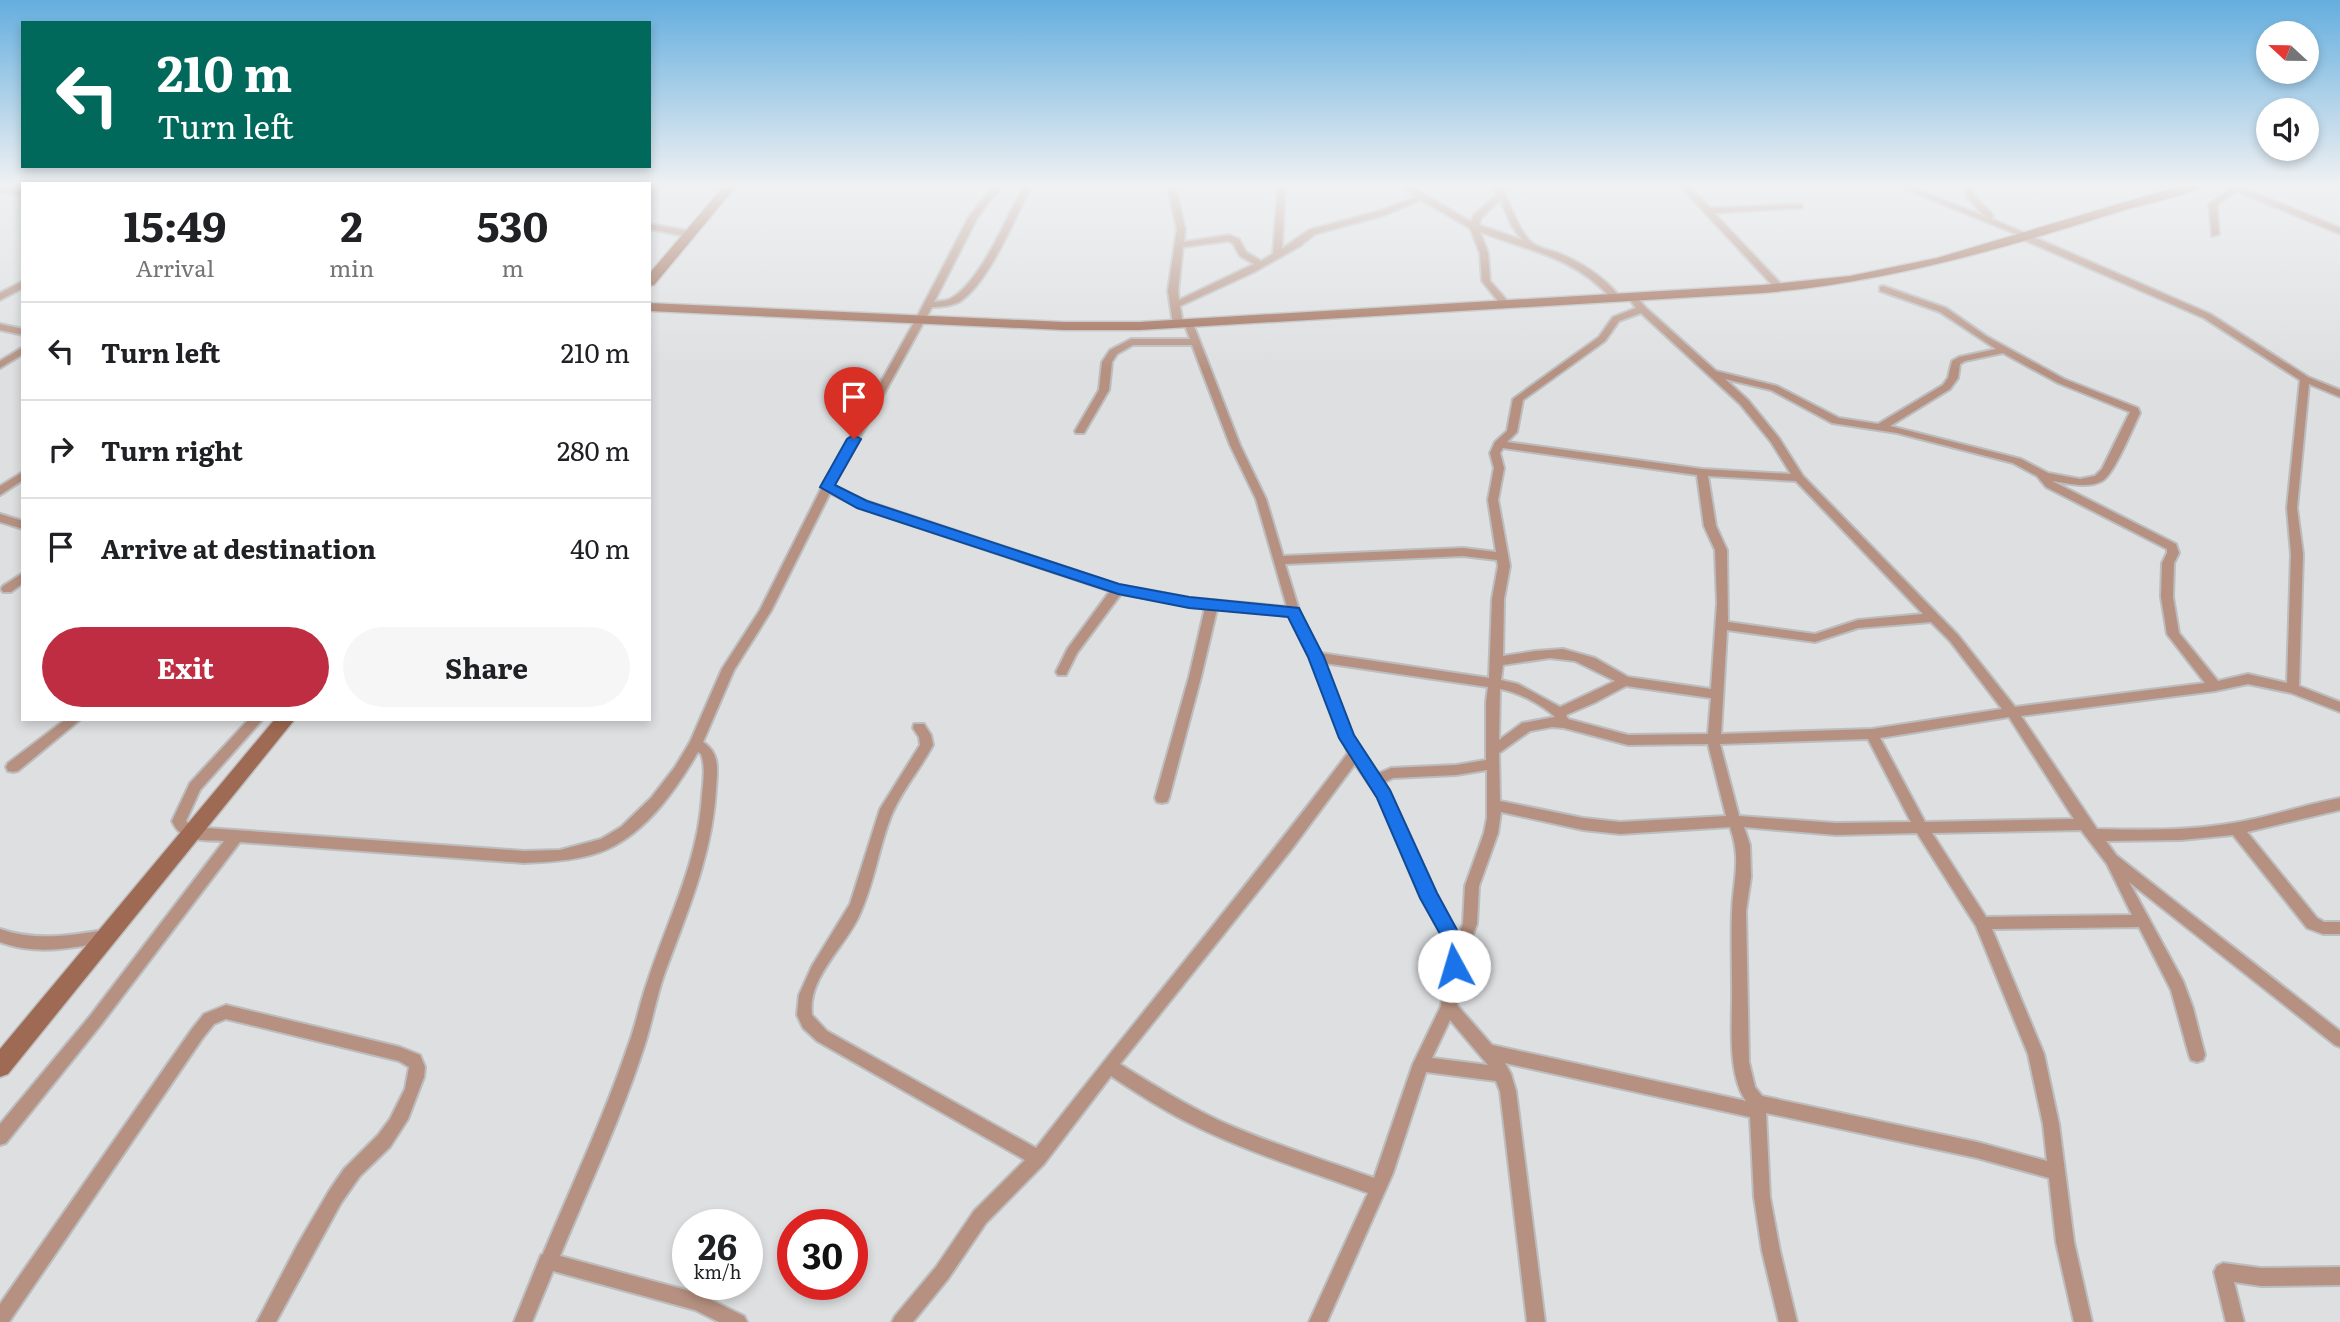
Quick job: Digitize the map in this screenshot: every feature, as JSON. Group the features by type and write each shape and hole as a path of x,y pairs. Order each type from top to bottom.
{"street":[{"path":"651,280 680,247"},
{"path":"255,721 195,787 179,821 190,833 524,857 576,853 605,844 626,831 656,802 696,744 728,669 765,611 827,487 921,319 958,247"},
{"path":"928,305 954,300 971,283 996,247"},
{"path":"1180,247 1173,292 1175,305 1195,342 1235,445 1261,499 1293,612 1316,657 1355,754 1376,781 1430,898 1459,950"},
{"path":"1239,247 1243,254 1260,264"},
{"path":"1277,247 1277,254"},
{"path":"1175,305 1292,247"},
{"path":"1482,247 1486,281 1504,304"},
{"path":"1532,247 1586,270 1604,282 1615,297"},
{"path":"1741,247 1779,287"},
{"path":"651,307 1064,326 1184,324 1779,287 1848,280 1902,270 1987,247"},
{"path":"2050,247 2207,316 2305,379 2340,394"},
{"path":"0,297 21,285"},
{"path":"1714,374 1774,388 1836,421 1881,427 2009,458 2040,473 2080,482 2098,479 2106,471 2136,413 2127,406 2061,381 2003,350 1943,310 1883,289"},
{"path":"1632,296 1642,309 1714,374 1769,433 1799,478 1954,638 2012,712 2111,859 2175,982 2197,1055"},
{"path":"1318,1322 1378,1188 1421,1064 1449,1007 1459,950 1470,924 1472,887 1491,834 1495,806 1494,684 1498,599 1503,574 1503,557 1493,500 1499,468 1495,453 1499,444 1512,432 1518,399 1602,339 1616,318 1642,309"},
{"path":"0,327 21,332"},
{"path":"1080,431 1104,390 1107,362 1113,352 1131,342 1195,342"},
{"path":"1881,427 1947,387 1953,378 1955,363 2003,350"},
{"path":"0,365 21,351"},
{"path":"2293,689 2297,554 2292,508 2305,379"},
{"path":"1499,444 1702,472 1799,478"},
{"path":"1702,472 1710,526 1721,550 1721,625 1713,738 1728,803 1743,845 1744,865 1739,911 1741,1062 1748,1090 1757,1107 1762,1197 1771,1251 1788,1322"},
{"path":"2040,473 2050,485 2170,544 2173,553 2168,564 2167,597 2173,634 2215,687"},
{"path":"0,491 21,476"},
{"path":"827,487 862,505 1118,589 1212,605 1293,612"},
{"path":"0,518 21,524"},
{"path":"1278,560 1463,552 1503,557"},
{"path":"7,589 21,578"},
{"path":"1062,672 1072,651 1118,589"},
{"path":"1162,798 1212,605"},
{"path":"1721,625 1815,638 1858,624 1934,617"},
{"path":"1496,662 1548,653 1572,654 1596,662 1625,681 1715,694"},
{"path":"1316,657 1520,689 1561,718 1628,740 1667,742 1713,738 1872,734 2012,712 2215,687 2248,679 2293,689 2340,707"},
{"path":"1376,781 1391,773 1456,769 1494,757 1527,727 1561,718 1625,681"},
{"path":"13,767 72,721"},
{"path":"0,1066 104,936 284,721"},
{"path":"919,728 925,735 926,748 889,805 863,891 817,972 805,999 804,1015 809,1026 822,1036 1038,1158"},
{"path":"1872,734 1922,829 1982,923 2036,1054 2051,1124 2065,1242 2083,1322"},
{"path":"523,1322 613,1109 703,844 711,764 707,751 696,744"},
{"path":"901,1322 942,1273 980,1217 1038,1158 1286,846 1355,754"},
{"path":"1495,806 1598,827 1620,828 1735,821 1836,829 2089,830 2164,836 2236,829 2300,811 2340,804"},
{"path":"2236,829 2312,923 2323,928 2340,928"},
{"path":"0,1138 95,1021 235,838"},
{"path":"2111,859 2340,1040"},
{"path":"1982,923 2142,921"},
{"path":"0,934 27,943 48,945 104,936"},
{"path":"1449,1007 1503,1074 1508,1091 1536,1322"},
{"path":"1,1320 197,1034 209,1019 226,1012 400,1054 414,1060 419,1069 418,1080 394,1127 384,1141 347,1177 266,1322"},
{"path":"1487,1052 1978,1150 2056,1172"},
{"path":"1421,1064 1503,1074"},
{"path":"1109,1066 1164,1101 1233,1135 1378,1188"},
{"path":"547,1261 697,1302 738,1322"},
{"path":"2235,1322 2222,1272 2261,1277 2340,1276"}],"route":[{"path":"854,439 827,487 862,505 1118,589 1189,603 1293,612 1316,657 1347,738 1384,795 1430,898 1459,950 1454,966"}]}
